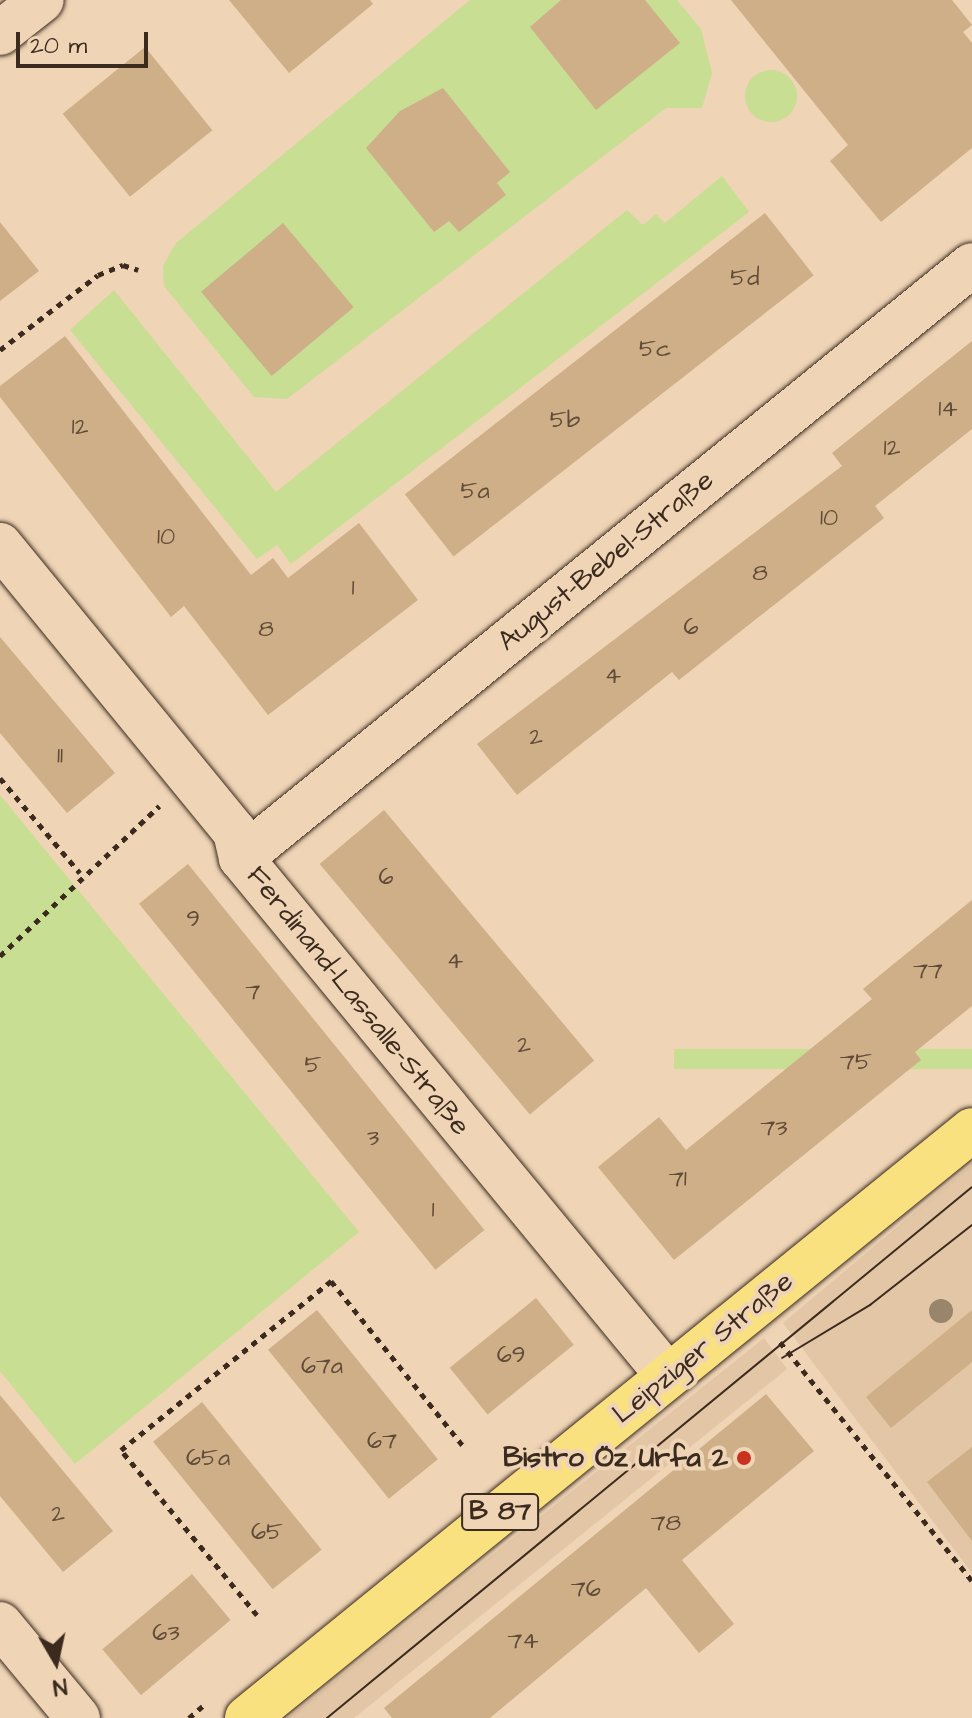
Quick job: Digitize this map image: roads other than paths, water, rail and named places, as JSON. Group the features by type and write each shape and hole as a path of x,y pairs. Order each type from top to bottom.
{"main road":[{"name":"Leipziger Straße","path":"247,1718 972,1130"}],"street":[{"path":"0,33 42,0"},
{"name":"August-Bebel-Straße","path":"241,858 972,265"},
{"name":"Ferdinand-Lassalle-Straße","path":"0,545 235,832 241,858 668,1376"},
{"path":"0,1624 78,1718"}],"tram line":[{"path":"327,1718 972,1187"},
{"path":"782,1358 870,1305 972,1225"}],"place":[{"name":"Bistro Öz Urfa 2","path":"744,1458"}]}
